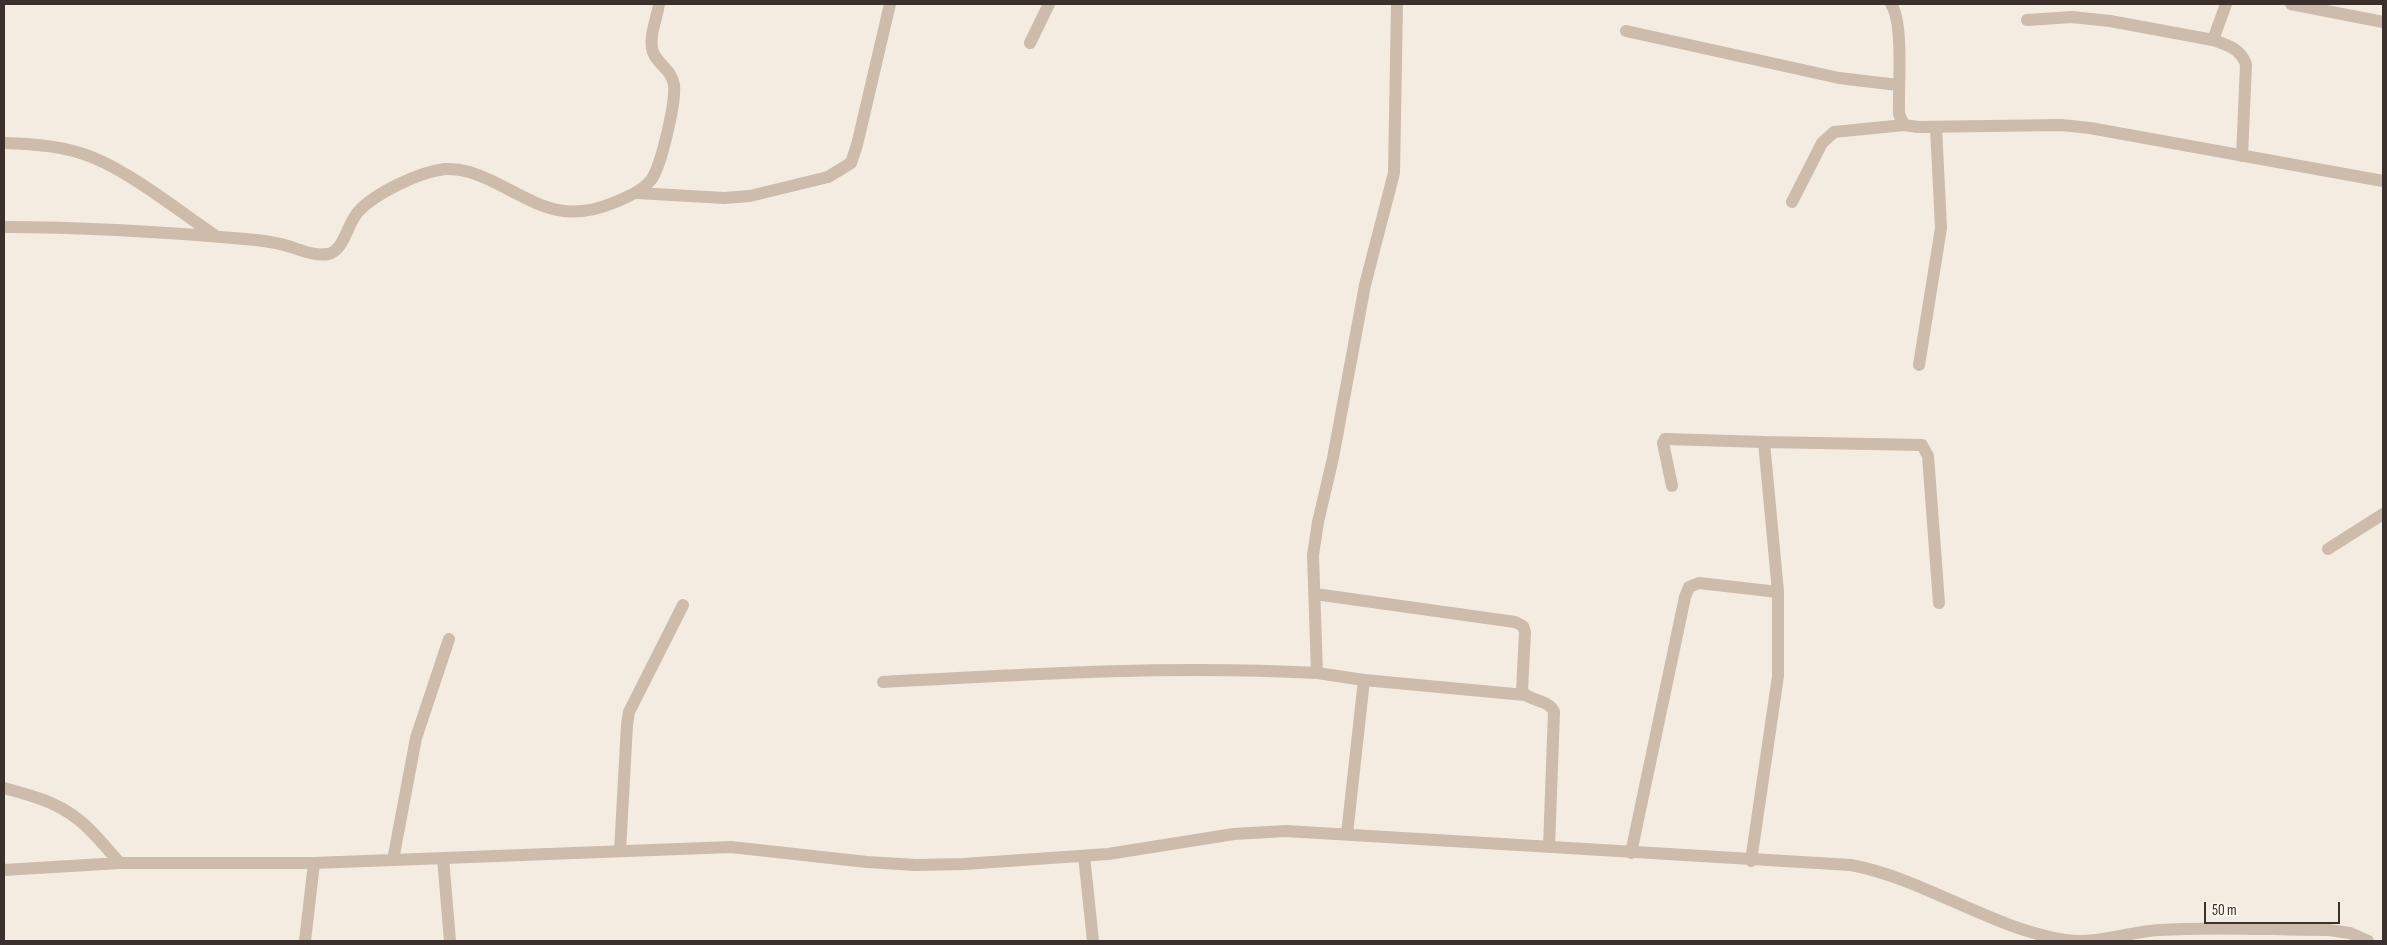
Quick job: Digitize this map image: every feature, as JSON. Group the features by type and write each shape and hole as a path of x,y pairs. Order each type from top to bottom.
{"street":[{"path":"637,193 650,181 660,166 673,100 674,85 669,71 658,61 652,51 659,4"},
{"path":"4,227 147,232 218,237 279,244 318,254 330,254 340,247 348,224 359,211 382,195 422,173 445,169 460,169 476,174 548,209 567,213 586,211 637,193 724,198 750,196 828,177 851,163 857,145 890,4"},
{"path":"1030,43 1048,4"},
{"path":"1317,673 1313,555 1365,285 1394,174 1397,4"},
{"path":"1892,4 1897,17 1898,31 1898,114 1904,125"},
{"path":"2213,40 2226,4"},
{"path":"2291,4 2383,22"},
{"path":"2028,20 2072,17 2110,21 2213,40 2234,48 2243,56 2246,64 2242,156"},
{"path":"1626,31 1839,78 1898,85"},
{"path":"1792,202 1822,143 1834,132 1904,125 1936,127 2071,126 2383,181"},
{"path":"1919,365 1940,228 1936,127"},
{"path":"4,143 71,150 95,158 128,177 218,237"},
{"path":"1672,486 1663,443 1665,439 1922,445 1928,456 1939,603"},
{"path":"1750,861 1778,676 1778,592 1764,442"},
{"path":"2328,549 2383,514"},
{"path":"1630,853 1687,590 1694,583 1700,583 1778,592"},
{"path":"1315,594 1520,623 1525,632 1521,684 1525,695"},
{"path":"620,851 626,725 629,712 683,605"},
{"path":"393,860 416,738 449,639"},
{"path":"883,682 1092,670 1269,670 1317,673 1364,680 1525,695 1549,705 1554,712 1549,848"},
{"path":"1347,834 1364,680"},
{"path":"4,788 39,798 66,811 79,820 120,863"},
{"path":"4,870 120,863 314,863 731,847 916,866 1084,856 1234,834 1286,831 1750,861 1851,865 1882,871 2012,925 2066,940 2089,941 2130,937 2160,930 2329,930 2350,933 2368,941"},
{"path":"1084,856 1093,941"},
{"path":"443,858 450,941"},
{"path":"305,941 314,863"}]}
